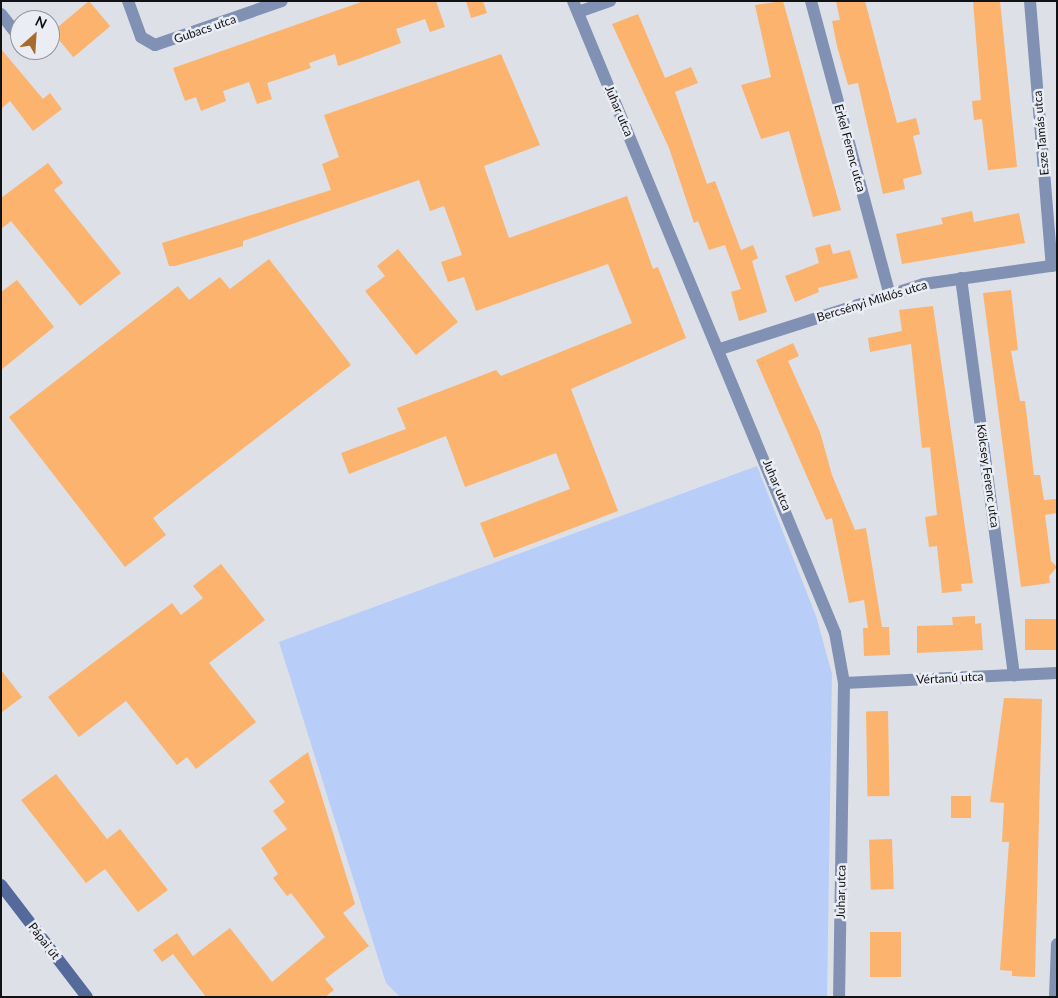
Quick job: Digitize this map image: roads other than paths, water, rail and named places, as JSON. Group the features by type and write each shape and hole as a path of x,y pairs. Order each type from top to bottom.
{"main road":[{"name":"Pápai út","path":"1,885 87,997"}],"street":[{"name":"Gubacs utca","path":"128,1 141,37 155,44 282,1"},
{"path":"576,7 610,1"},
{"name":"Erkel Ferenc utca","path":"811,1 890,295"},
{"name":"Esze Tamás utca","path":"1030,1 1054,265"},
{"name":"Juhar utca","path":"576,7 827,605 844,682 839,997"},
{"path":"1,14 10,26"},
{"name":"Bercsényi Miklós utca","path":"720,349 890,295 961,278 1054,265"},
{"name":"Kölcsey Ferenc utca","path":"961,278 1014,675"},
{"name":"Vértanú utca","path":"844,682 1057,673"},
{"path":"1055,997 1057,944"}]}
